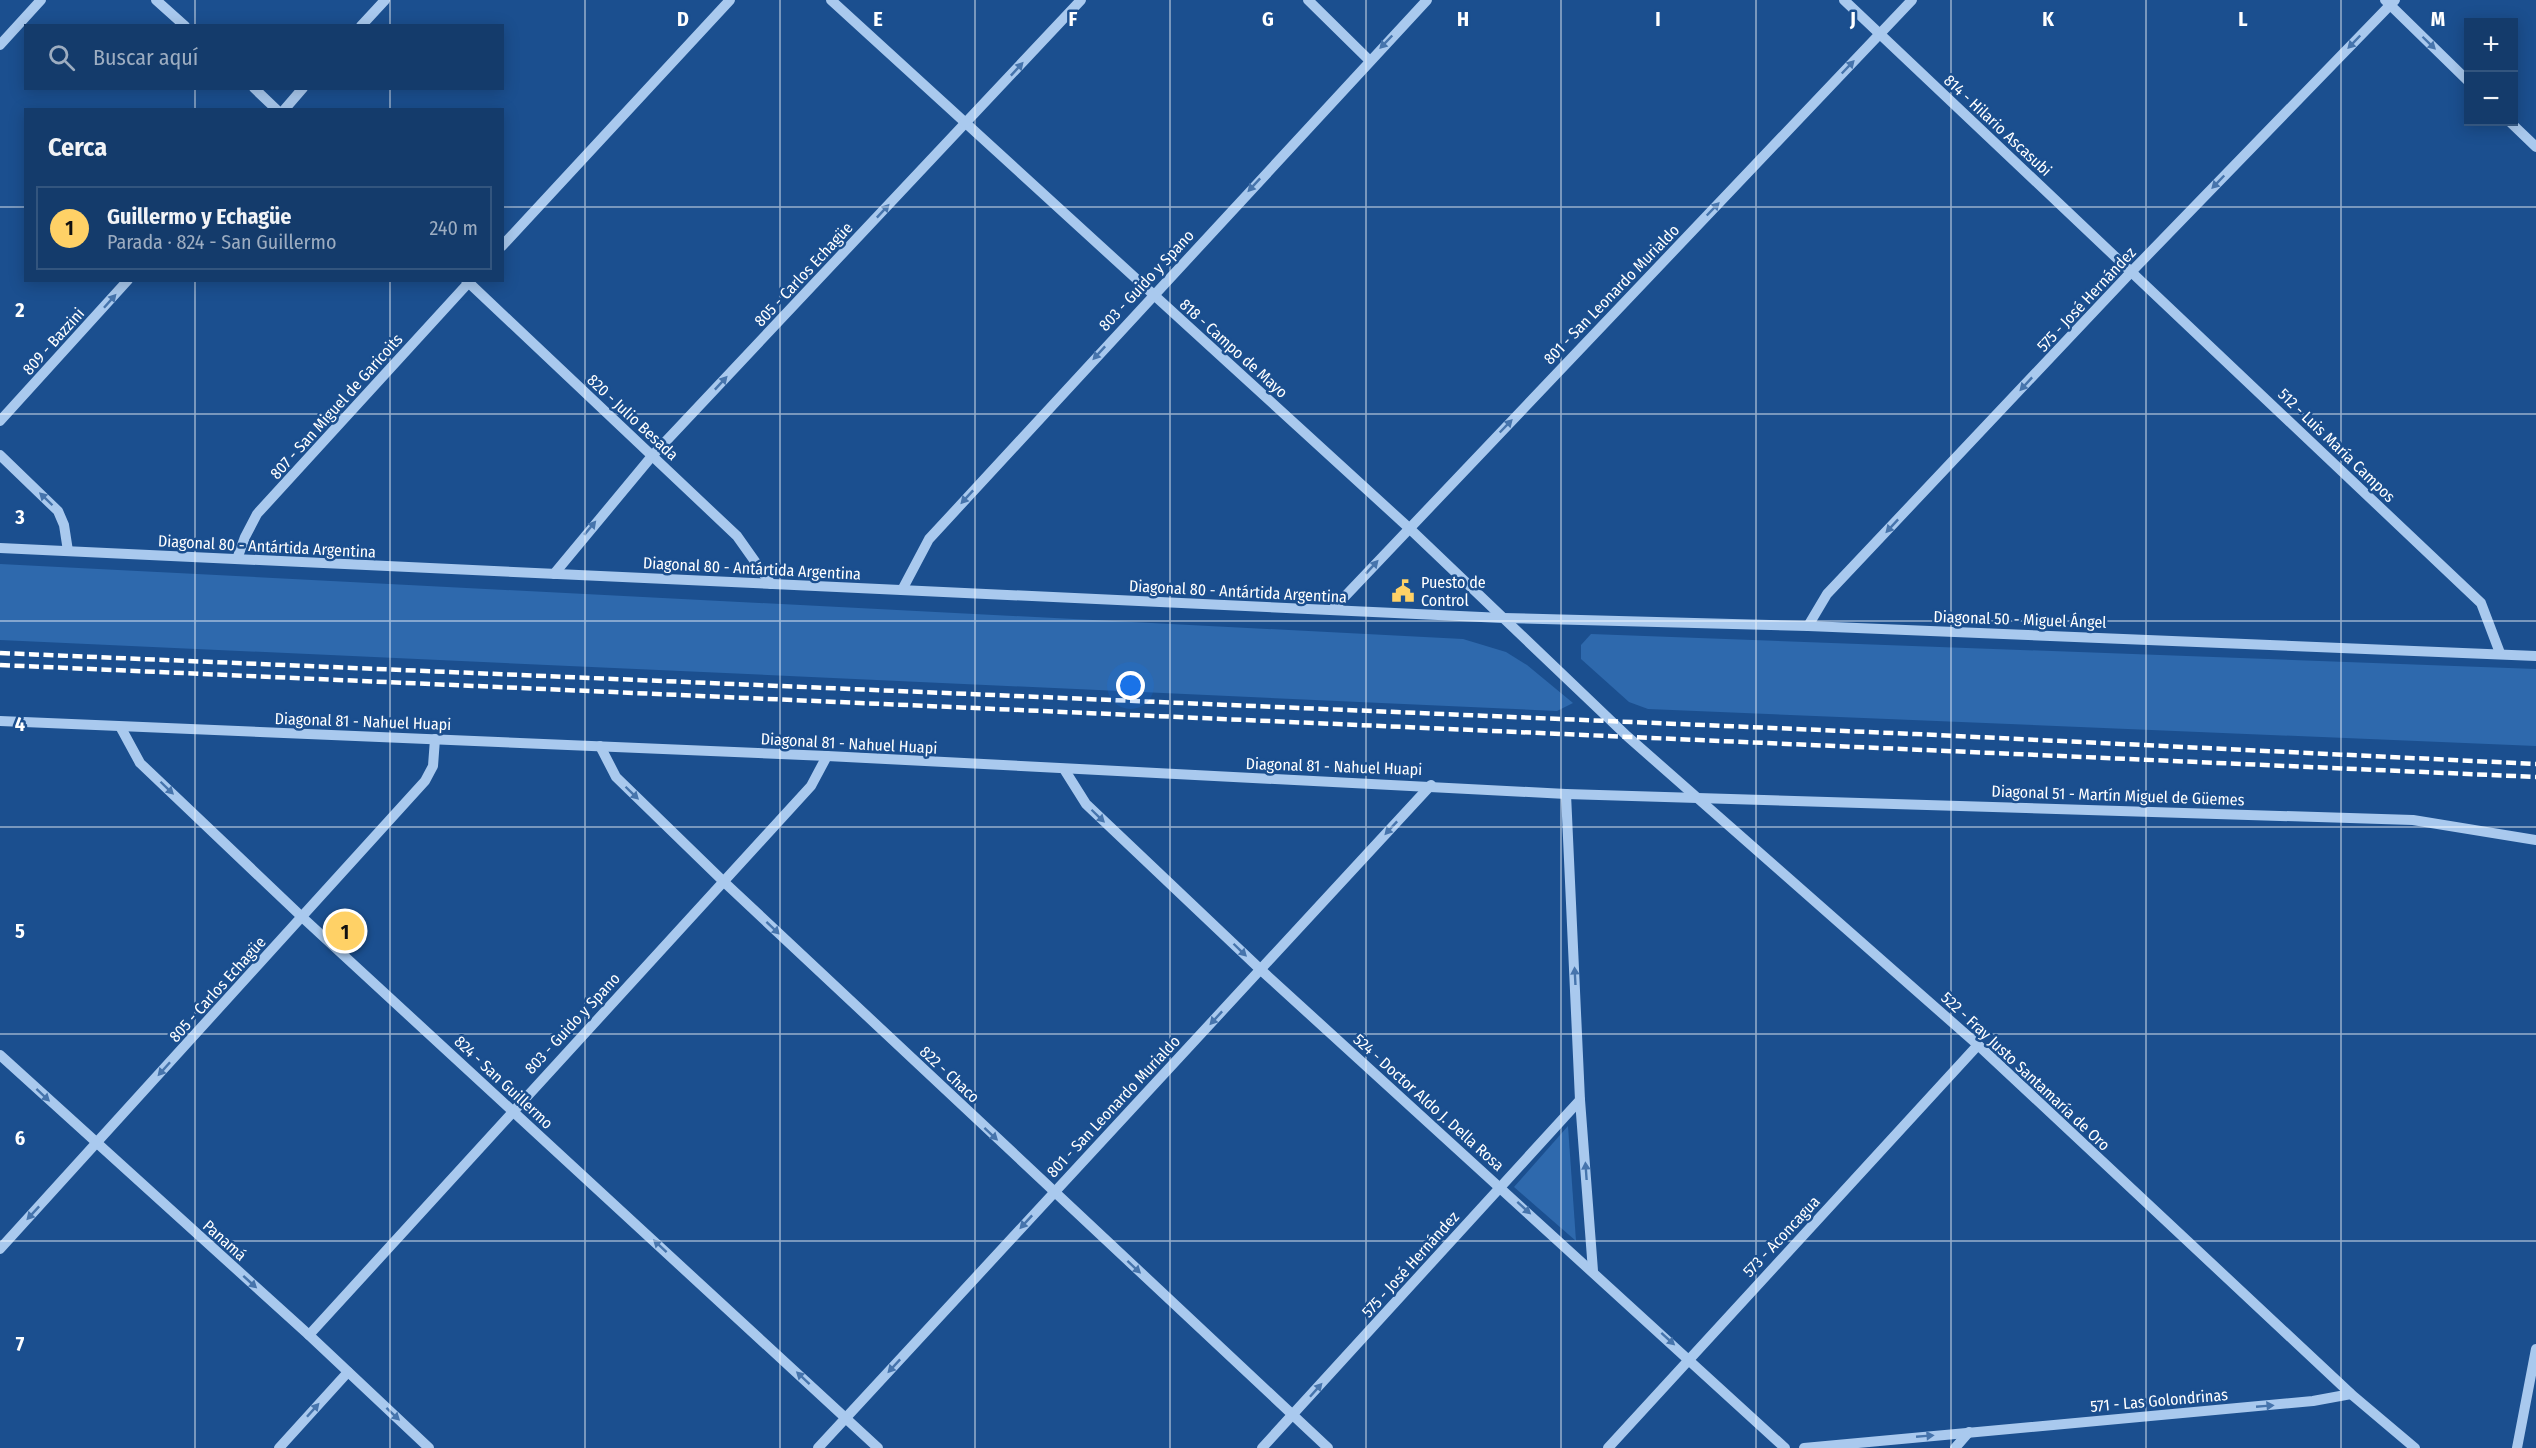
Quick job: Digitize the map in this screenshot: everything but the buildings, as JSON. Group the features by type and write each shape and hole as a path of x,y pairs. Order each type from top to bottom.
{"street":[{"path":"0,45 41,0"},
{"path":"156,0 182,24"},
{"path":"363,24 385,0"},
{"path":"504,244 730,0"},
{"name":"818 - Campo de Mayo","path":"831,0 1409,528 1613,722"},
{"name":"805 - Carlos Echagüe","path":"554,574 652,456 1081,0"},
{"path":"1308,0 1369,60"},
{"name":"803 - Guido y Spano","path":"902,590 929,539 1369,60 1427,0"},
{"name":"814 - Hilario Ascasubi","path":"1844,0 2133,270"},
{"name":"801 - San Leonardo Murialdo","path":"1332,610 1912,0"},
{"path":"2390,2 2464,76"},
{"name":"575 - José Hernández","path":"1808,626 1827,594 2390,2"},
{"path":"256,90 275,108"},
{"path":"286,108 301,90"},
{"path":"2514,126 2536,147"},
{"name":"512 - Luis María Campos","path":"2133,270 2481,603 2500,653"},
{"name":"809 - Bazzini","path":"0,422 126,282"},
{"name":"807 - San Miguel de Garicoits","path":"237,559 257,514 467,282"},
{"name":"820 - Julio Besada","path":"469,282 737,536 771,584"},
{"path":"0,455 58,511 64,525 68,551"},
{"name":"Diagonal 80 - Antártida Argentina","path":"0,548 1503,618"},
{"name":"Diagonal 50 - Miguel Ángel","path":"1503,618 1808,626 2536,656"},
{"name":"Diagonal 81 - Nahuel Huapi","path":"0,721 121,728 827,756 1431,785 1566,794 1696,796"},
{"name":"522 - Fray Justo Santamaría de Oro","path":"1613,722 1978,1045 2408,1446"},
{"name":"824 - San Guillermo","path":"121,728 140,763 302,917 878,1448"},
{"name":"805 - Carlos Echagüe","path":"0,1249 425,781 433,766 435,739"},
{"name":"822 - Chaco","path":"600,746 616,777 723,881 1328,1448"},
{"name":"803 - Guido y Spano","path":"309,1335 512,1110 811,786 827,756"},
{"name":"524 - Doctor Aldo J. Della Rosa","path":"1064,769 1086,804 1261,970 1785,1448"},
{"name":"801 - San Leonardo Murialdo","path":"818,1448 1431,785"},
{"path":"1566,794 1580,1100 1593,1271"},
{"name":"Diagonal 51 - Martín Miguel de Güemes","path":"1696,796 2413,820 2536,840"},
{"name":"573 - Aconcagua","path":"1608,1448 1978,1045"},
{"name":"Panamá","path":"0,1055 309,1335 429,1448"},
{"name":"575 - José Hernández","path":"1262,1448 1580,1100"},
{"path":"2517,1448 2536,1349"},
{"path":"279,1448 348,1372"},
{"name":"571 - Las Golondrinas","path":"1804,1448 2301,1402 2351,1394"},
{"path":"1955,1448 1969,1432"}],"shaded area":[{"path":"0,564 1463,639 1506,652 1527,665 1573,703 1557,711 0,640"},
{"path":"1591,634 2536,669 2536,746 1648,709 1629,702 1581,659 1581,645"},
{"path":"1568,1126 1576,1241 1514,1187"}],"railway":[{"path":"0,653 1915,734 2536,764"},
{"path":"0,665 2536,777"}],"place":[{"name":"Puesto de Control","path":"1403,591"},
{"name":"Guillermo y Echagüe","path":"345,931"}]}
